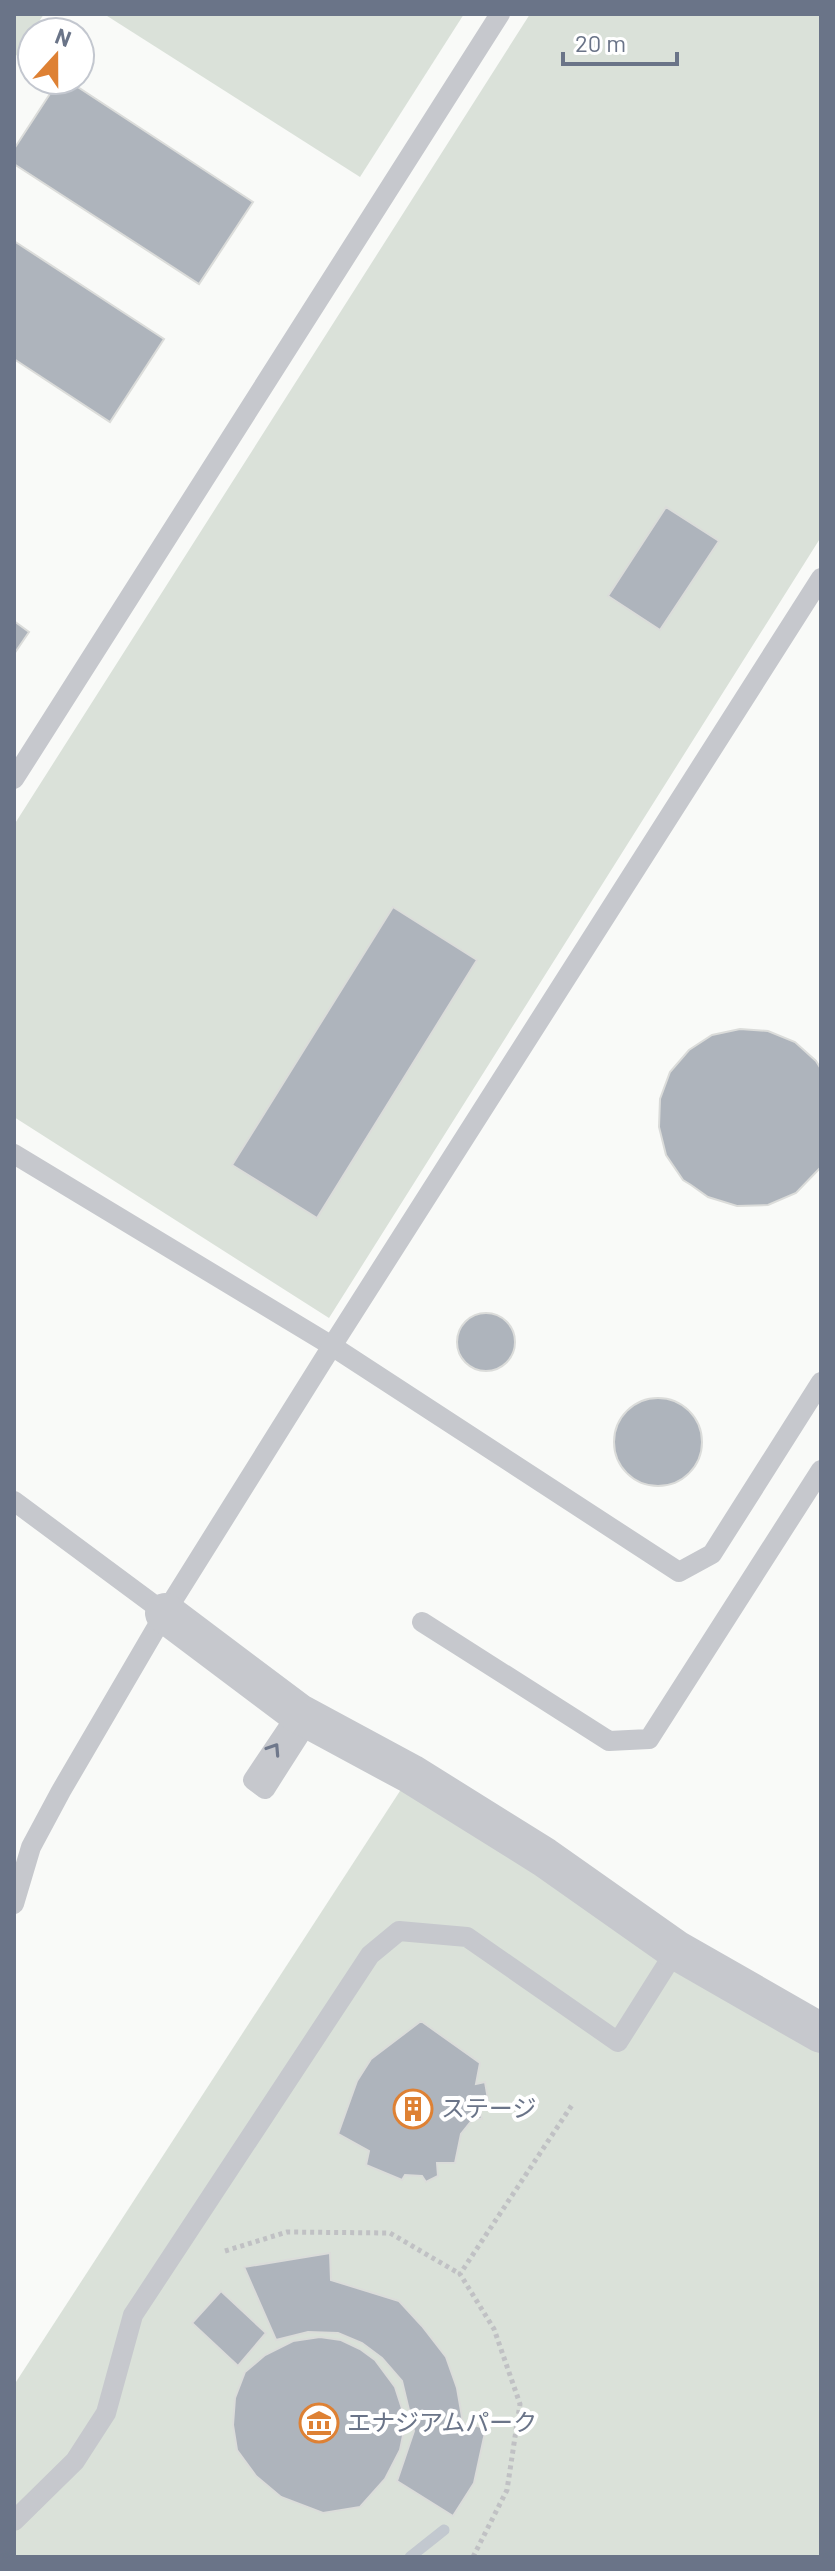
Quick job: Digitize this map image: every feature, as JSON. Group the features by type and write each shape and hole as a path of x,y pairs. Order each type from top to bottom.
{"street":[{"path":"165,1613 304,1717 411,1774 544,1857 676,1950 821,2033"}],"lane":[{"path":"14,779 500,14"},
{"path":"14,1904 31,1847 165,1613 821,578"},
{"path":"14,1154 332,1346 679,1572 712,1554 821,1382"},
{"path":"422,1622 609,1741 649,1739 821,1470"},
{"path":"14,1501 165,1613"},
{"path":"14,2521 75,2461 106,2413 133,2315 370,1955 399,1931 467,1937 618,2042 676,1950"}],"path":[{"path":"460,2274 572,2105"},
{"path":"225,2251 287,2232 390,2233 460,2274 494,2329 520,2404 507,2490 473,2557"}],"shaded area":[{"path":"14,14 44,14 16,16 14,59"},
{"path":"104,14 464,14 360,177"},
{"path":"530,14 821,14 821,537 329,1318 14,1117 14,825","holes":["666,507 718,542 660,630 608,596","393,908 477,960 316,1218 233,1165"]},
{"name":"エナジアムパーク","path":"411,1774 821,2030 821,2557 14,2557 14,2385"}],"building":[{"path":"49,96 91,96 253,202 199,284 14,164 14,149"},
{"path":"14,241 164,339 110,422 14,359"},
{"path":"666,507 719,541 660,630 608,596"},
{"path":"14,621 29,632 14,654"},
{"path":"393,907 477,960 317,1218 232,1165"},
{"path":"740,1029 768,1031 795,1042 821,1069 821,1167 796,1193 768,1205 737,1206 708,1197 683,1180 666,1155 659,1127 660,1099 670,1072 689,1050 712,1035"},
{"path":"486,1313 497,1315 506,1322 513,1331 513,1353 506,1362 497,1369 486,1371 475,1369 466,1362 459,1353 457,1342 459,1331 466,1322 475,1315"},
{"path":"649,1398 667,1398 683,1405 695,1417 702,1433 702,1451 695,1467 683,1479 667,1486 649,1486 633,1479 621,1467 614,1451 614,1433 621,1417 633,1405"},
{"name":"ステージ","path":"421,2021 480,2063 476,2084 485,2082 488,2099 476,2099 482,2119 473,2119 461,2134 455,2163 437,2163 438,2176 426,2182 422,2176 405,2175 402,2180 366,2165 369,2151 338,2134 357,2081 371,2059"},
{"name":"エナジアムパーク","path":"330,2253 331,2280 399,2301 422,2326 446,2357 457,2388 463,2423 486,2428 474,2483 453,2516 397,2481 414,2431 402,2381 382,2358 362,2343 338,2333 308,2332 276,2340 244,2267"},
{"path":"221,2291 266,2333 238,2366 192,2323"},
{"name":"エナジアムパーク","path":"320,2337 341,2340 375,2360 395,2387 406,2421 400,2450 385,2479 360,2507 323,2513 281,2497 256,2476 237,2450 233,2425 235,2398 245,2372 265,2355 293,2341"}],"waterway":[{"path":"410,2557 444,2530"}],"place":[{"name":"ステージ","path":"413,2109"},
{"name":"エナジアムパーク","path":"319,2423"}]}
